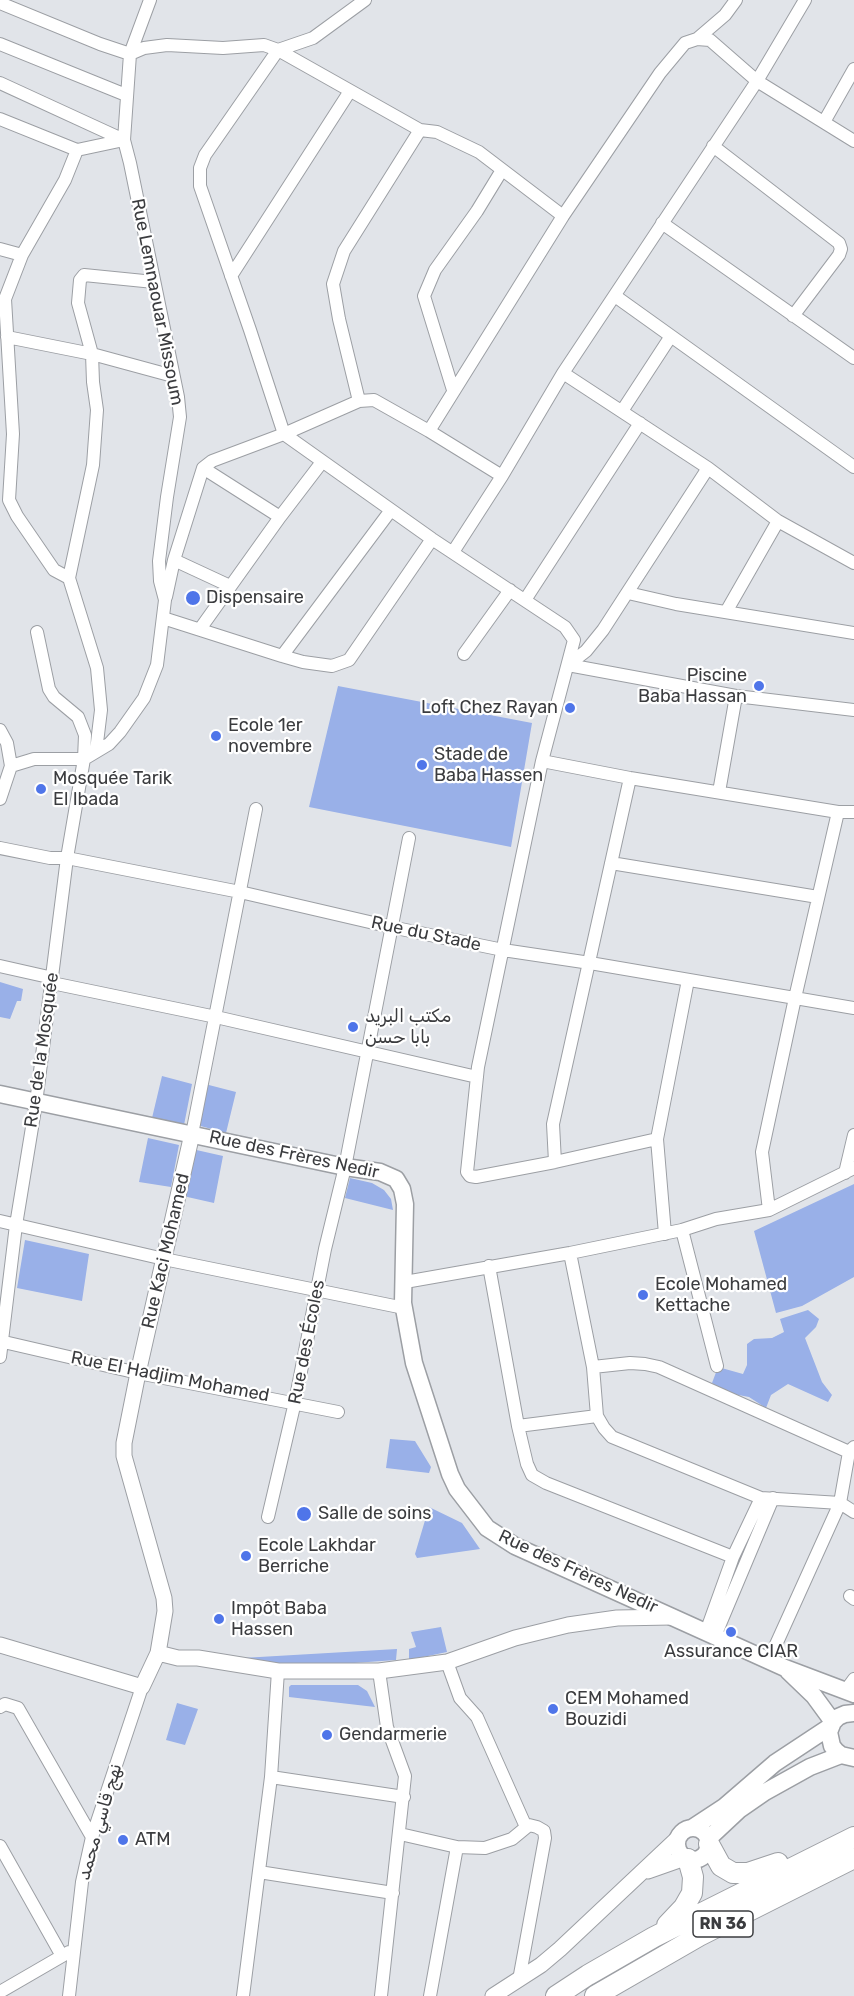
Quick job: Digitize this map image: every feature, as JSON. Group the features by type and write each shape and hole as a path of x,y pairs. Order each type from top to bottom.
{"highway":[{"path":"556,1996 654,1936 854,1837"},
{"path":"708,1842 721,1866 733,1873 748,1873 790,1859 807,1860"},
{"path":"654,1936 675,1918 689,1901 694,1885 687,1858"},
{"name":"RN 36","path":"595,1996 689,1942 854,1858"}],"main road":[{"name":"Rue des Frères Nedir","path":"0,1094 390,1175 396,1179 402,1189 405,1204 404,1308 414,1363 450,1474 457,1489 487,1528 515,1546 785,1668 851,1687"},
{"name":"Rue des Frères Nedir","path":"785,1668 814,1696 832,1724 830,1739 832,1746 848,1756"},
{"path":"692,1828 702,1831 708,1842 708,1849 698,1859 687,1858 677,1848 677,1839 683,1831 692,1828 724,1807 775,1763 845,1714 854,1713"},
{"path":"708,1842 739,1810 765,1792 810,1767 848,1756"}],"street":[{"name":"Rue Lemnaouar Missoum","path":"84,759 109,744 144,698 157,665 165,600 160,581 159,561 180,417 124,140 130,54 150,0"},
{"path":"365,0 313,38 278,50 205,155 200,168 200,186 284,434 432,539 564,627 574,640 542,761 477,1077 467,1172 470,1176 476,1177 657,1139"},
{"path":"429,430 564,216 660,73 685,43 697,39 725,15 736,0"},
{"path":"453,552 502,476 563,373 757,81 805,0"},
{"path":"0,3 130,54 144,48 167,45 223,48 264,45 278,50 420,130 437,132 479,152 564,216"},
{"path":"697,39 710,40 757,81 854,141"},
{"path":"0,44 126,95"},
{"path":"824,122 854,69"},
{"path":"0,83 124,140"},
{"path":"231,276 350,91"},
{"path":"0,119 77,150 124,140"},
{"path":"359,401 333,284 344,251 420,130"},
{"path":"713,146 840,243 839,255 793,316"},
{"path":"69,578 54,570 17,516 9,500 13,434 5,396 7,337 5,299 22,255 65,180 77,150"},
{"path":"453,390 424,296 435,270 477,211 502,170"},
{"path":"662,223 854,358"},
{"path":"0,249 22,255"},
{"path":"96,751 101,710 97,668 69,578 93,465 97,410 92,354 78,303 80,280 84,275 153,282"},
{"path":"615,296 854,467"},
{"path":"622,411 671,336"},
{"path":"7,337 92,354 172,376"},
{"path":"563,373 708,468 778,521 854,563"},
{"path":"165,600 174,560 203,468 212,461 284,434 359,401 374,400 429,430 502,476"},
{"path":"525,600 640,423"},
{"path":"200,629 322,462"},
{"path":"203,468 280,517"},
{"path":"568,665 586,651 603,630 708,468"},
{"path":"282,656 391,510"},
{"path":"726,612 778,521"},
{"path":"163,618 282,656 332,666 350,660 432,539"},
{"path":"174,560 230,586"},
{"path":"464,654 510,590"},
{"path":"627,593 676,604 854,633"},
{"name":"Rue de la Mosquée","path":"0,1357 16,1225 36,1103 67,858 84,759 85,735 78,717 54,697 49,689 37,632"},
{"path":"568,665 736,696 854,710"},
{"path":"719,792 736,696"},
{"path":"0,730 7,744 11,766 0,799"},
{"path":"11,766 34,759 84,759"},
{"path":"542,761 630,778 854,813"},
{"path":"555,1162 553,1124 630,778"},
{"name":"Rue Kaci Mohamed","path":"142,1687 158,1653 165,1611 164,1598 124,1456 124,1443 192,1134 256,809"},
{"path":"769,1210 762,1152 838,812"},
{"name":"Rue des Écoles","path":"268,1517 345,1167 409,838"},
{"name":"Rue du Stade","path":"0,849 50,858 67,858 240,892 503,950 854,1008"},
{"path":"611,863 818,897"},
{"path":"0,966 52,980 216,1013 367,1052 477,1077"},
{"path":"665,1234 657,1139 688,980"},
{"path":"405,1282 570,1253 769,1210 849,1171 854,1135"},
{"path":"0,1221 164,1259 318,1286 404,1308"},
{"path":"682,1230 717,1366"},
{"path":"570,1253 593,1367 597,1416 612,1437 767,1498 840,1503 854,1512"},
{"path":"489,1266 518,1426 532,1475 546,1483 733,1557"},
{"name":"Rue El Hadjim Mohamed","path":"1,1342 138,1373 338,1412"},
{"path":"593,1367 630,1363 659,1367 852,1450 840,1503 769,1660"},
{"path":"518,1426 597,1416"},
{"path":"711,1634 733,1557 767,1498"},
{"path":"711,1634 767,1498"},
{"path":"617,1618 626,1612 634,1599"},
{"path":"158,1653 178,1658 198,1658 278,1671 379,1671 447,1662 515,1638 568,1625 617,1618 675,1617"},
{"path":"0,1645 142,1687"},
{"path":"447,1662 460,1698 477,1717 526,1827"},
{"path":"243,1996 271,1777 278,1671"},
{"path":"379,1671 387,1727 405,1776 381,1996"},
{"name":"نهج قاسي محمد","path":"69,1996 82,1882 92,1837 142,1687"},
{"path":"0,1707 5,1704 18,1708 92,1837"},
{"path":"271,1777 404,1797"},
{"path":"400,1834 457,1847 485,1848 512,1839 529,1825 544,1831 545,1838 519,1980"},
{"path":"493,1996 519,1980 560,1949 677,1839"},
{"path":"0,1846 62,1956"},
{"path":"430,1996 457,1847"},
{"path":"638,1877 656,1867 687,1858"},
{"path":"259,1872 393,1893"},
{"path":"0,1992 75,1949"}],"shaded area":[{"name":"Stade de Baba Hassen","path":"338,686 532,723 511,847 309,807"},
{"path":"0,982 23,989 21,1001 17,1001 10,1019 0,1017"},
{"path":"162,1076 192,1084 184,1125 152,1118"},
{"path":"205,1084 236,1092 226,1133 197,1125"},
{"path":"148,1138 179,1145 171,1187 139,1182"},
{"path":"192,1149 223,1156 214,1203 183,1196"},
{"path":"350,1178 372,1183 384,1190 391,1199 393,1210 345,1198"},
{"path":"854,1184 854,1277 802,1306 776,1313 754,1231"},
{"path":"25,1240 89,1254 82,1301 17,1288"},
{"path":"808,1310 819,1319 816,1327 805,1338 822,1382 832,1395 828,1402 788,1384 771,1395 766,1408 749,1397 728,1393 712,1383 718,1367 743,1374 747,1365 747,1344 754,1339 772,1338 784,1332 780,1319"},
{"path":"390,1439 415,1441 431,1467 429,1473 386,1468"},
{"path":"429,1507 462,1523 480,1549 417,1558 415,1554"},
{"path":"441,1627 447,1652 409,1660 409,1649 416,1647 411,1632"},
{"path":"397,1649 396,1660 340,1664 283,1666 242,1658"},
{"path":"291,1685 358,1685 367,1691 375,1707 289,1697"},
{"path":"177,1703 198,1709 185,1745 166,1740"}],"place":[{"name":"Dispensaire","path":"193,598"},
{"name":"Piscine Baba Hassan","path":"759,686"},
{"name":"Loft Chez Rayan","path":"570,708"},
{"name":"Ecole 1er novembre","path":"216,736"},
{"name":"Stade de Baba Hassen","path":"422,765"},
{"name":"Mosquée Tarik El Ibada","path":"41,789"},
{"name":"مكتب البريد بابا حسن","path":"353,1027"},
{"name":"Ecole Mohamed Kettache","path":"643,1295"},
{"name":"Salle de soins","path":"304,1514"},
{"name":"Ecole Lakhdar Berriche","path":"246,1556"},
{"name":"Impôt Baba Hassen","path":"219,1619"},
{"name":"Assurance CIAR","path":"731,1632"},
{"name":"CEM Mohamed Bouzidi","path":"553,1709"},
{"name":"Gendarmerie","path":"327,1735"},
{"name":"ATM","path":"123,1840"}]}
